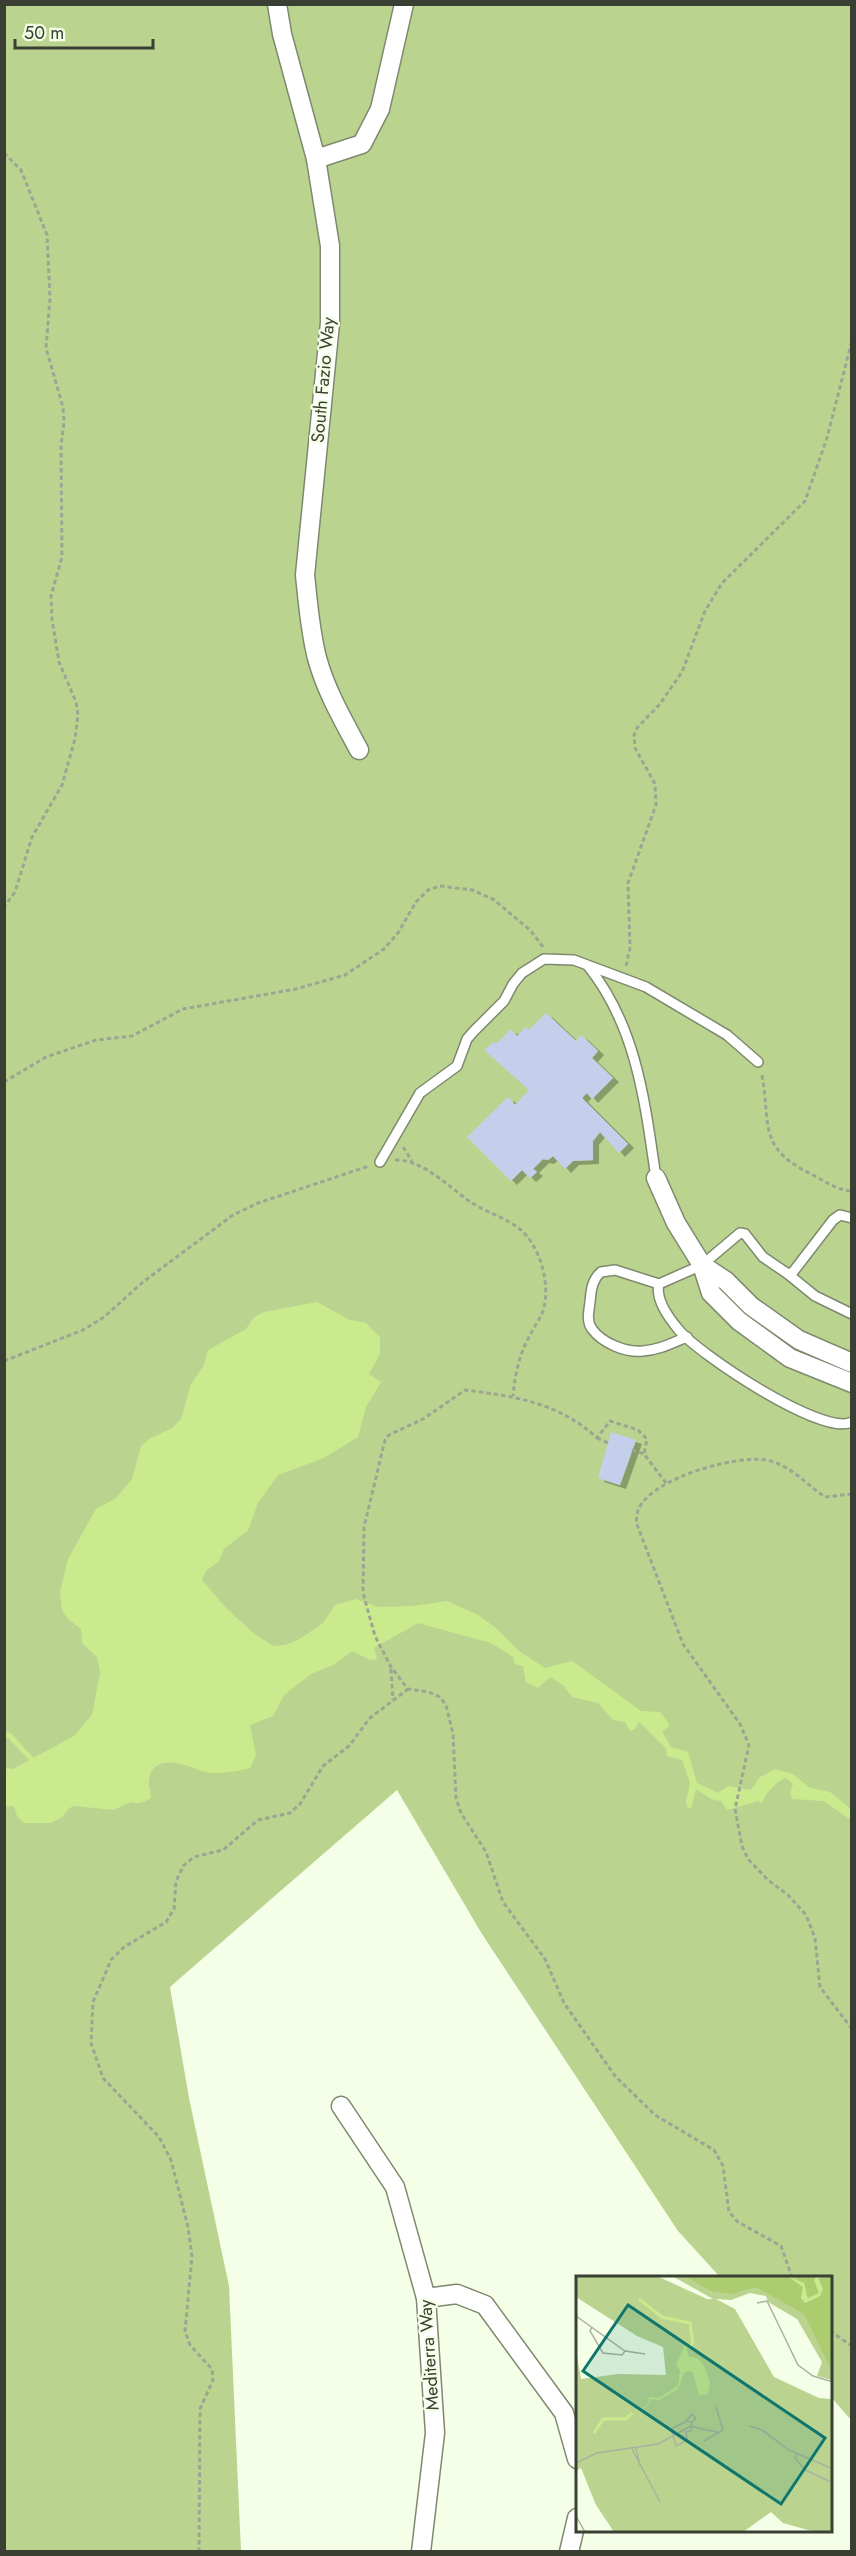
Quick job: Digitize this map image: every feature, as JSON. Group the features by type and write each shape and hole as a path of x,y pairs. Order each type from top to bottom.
{"street":[{"name":"South Fazio Way","path":"277,4 282,34 316,159 330,246 330,323 305,575 317,658 332,700 358,750"},
{"path":"316,159 362,144 380,109 404,4"},
{"path":"656,1178 676,1223 702,1265 711,1293 739,1321 790,1358 852,1383"},
{"path":"702,1265 726,1281 751,1306 799,1340 852,1363"},
{"name":"Mediterra Way","path":"340,2106 395,2187 426,2298 435,2433 421,2552"},
{"path":"426,2298 457,2294 485,2305 564,2413 576,2455"},
{"path":"568,2552 576,2522"}],"lane":[{"path":"380,1162 420,1093 457,1066 467,1039 504,1001 522,973 551,958 587,965 684,1008 727,1035 758,1062"},
{"path":"587,965 612,1003 633,1054 644,1098 656,1178"},
{"path":"788,1274 793,1272 833,1220 840,1215 852,1218"},
{"path":"687,1337 660,1349 639,1352 621,1348 603,1340 591,1328 588,1318 592,1285 601,1272 615,1270 659,1284 702,1265 740,1233 745,1234 763,1257 815,1296 852,1314"},
{"path":"659,1284 657,1292 664,1309 679,1330 737,1377 812,1417 836,1425 852,1422"}],"path":[{"path":"4,153 21,170 47,234 50,298 46,348 63,407 64,422 61,446 62,556 51,596 52,619 59,662 76,702 78,715 75,740 62,785 32,837 15,892 4,907"},
{"path":"622,979 630,948 628,883 656,805 655,784 635,748 634,735 637,728 660,704 682,672 705,611 722,583 806,501 827,438 852,340"},
{"path":"4,1083 46,1057 96,1040 132,1036 183,1009 296,989 345,975 384,949 398,933 416,902 428,890 440,886 472,890 493,899 531,931 551,958"},
{"path":"758,1062 765,1087 765,1113 775,1149 802,1170 831,1185 852,1191"},
{"path":"4,1361 90,1326 233,1215 270,1199 380,1162 412,1161 475,1205 521,1230 535,1249 542,1268 545,1290 543,1311 522,1351 515,1371 513,1396"},
{"path":"608,1443 557,1410 513,1396 465,1390 423,1419 388,1435 370,1492 364,1527 363,1593 375,1636 391,1667 408,1689 429,1692 440,1697 446,1705 453,1734 456,1797 461,1813 486,1852 503,1902 545,1959 564,2003 615,2076 655,2115 714,2150 723,2166 729,2212 738,2222 781,2246 792,2276"},
{"path":"597,1438 610,1421 638,1430 646,1438 644,1454"},
{"path":"632,1450 644,1454 666,1484"},
{"path":"852,1494 825,1497 795,1474 765,1460 718,1465 666,1484 646,1499 639,1508 636,1522 683,1644 740,1724 749,1745 735,1809 738,1835 748,1859 806,1915 815,1938 820,1986 852,2029"},
{"path":"391,1667 393,1700"},
{"path":"199,2552 200,2409 213,2380 212,2369 190,2345 185,2331 192,2256 188,2227 171,2160 159,2137 114,2092 99,2070 91,2043 93,2002 111,1960 124,1947 166,1922 170,1916 176,1903 176,1881 184,1865 194,1857 224,1850 258,1820 290,1813 300,1804 323,1766 349,1746 370,1718 408,1689"},
{"path":"832,2332 852,2346"}],"shaded area":[{"path":"5,5 851,5 851,2420 832,2398 832,2276 719,2276 678,2231 482,1934 397,1790 170,1987 189,2098 229,2286 241,2551 5,2552"},
{"path":"317,1302 350,1320 366,1323 380,1337 380,1354 369,1374 381,1382 366,1407 358,1437 324,1458 278,1475 258,1503 248,1530 224,1549 219,1561 206,1571 202,1580 227,1609 256,1635 274,1646 298,1640 323,1623 335,1605 356,1599 378,1607 413,1606 447,1601 478,1615 496,1628 519,1651 545,1668 572,1661 641,1711 660,1712 670,1725 662,1732 671,1747 688,1752 697,1783 718,1793 728,1786 751,1790 760,1777 775,1769 793,1774 810,1788 830,1792 851,1809 851,1820 824,1801 792,1799 790,1793 793,1784 786,1778 771,1789 762,1804 758,1801 727,1810 721,1801 713,1800 696,1789 692,1806 688,1809 686,1802 690,1783 682,1760 667,1756 666,1748 639,1722 635,1729 630,1731 625,1722 613,1720 598,1703 572,1697 563,1685 550,1677 538,1688 526,1682 523,1666 515,1664 513,1657 491,1643 418,1623 374,1648 377,1659 370,1660 352,1651 335,1664 311,1674 284,1695 273,1716 250,1725 256,1755 250,1768 211,1773 177,1763 162,1763 152,1772 149,1782 151,1798 144,1802 131,1802 113,1810 75,1806 69,1808 62,1817 51,1823 24,1823 17,1816 14,1806 5,1807 5,1768 13,1769 74,1736 92,1715 100,1673 97,1657 82,1643 81,1629 68,1619 62,1610 60,1592 68,1559 96,1509 116,1498 132,1479 141,1446 149,1439 172,1428 181,1419 191,1384 204,1365 208,1350 246,1329 254,1317 264,1312"}],"building":[{"path":"546,1013 576,1041 581,1035 598,1051 592,1058 613,1078 592,1099 587,1093 582,1098 628,1144 619,1153 600,1132 593,1141 593,1160 573,1161 565,1169 553,1156 548,1160 543,1159 533,1169 537,1172 530,1178 522,1170 511,1181 467,1137 508,1097 515,1105 529,1090 484,1050 494,1042 496,1044 511,1029 517,1036 526,1027 529,1030"},
{"path":"611,1432 636,1440 620,1485 598,1478"}],"waterway":[{"path":"4,1735 9,1735 35,1763"}]}
